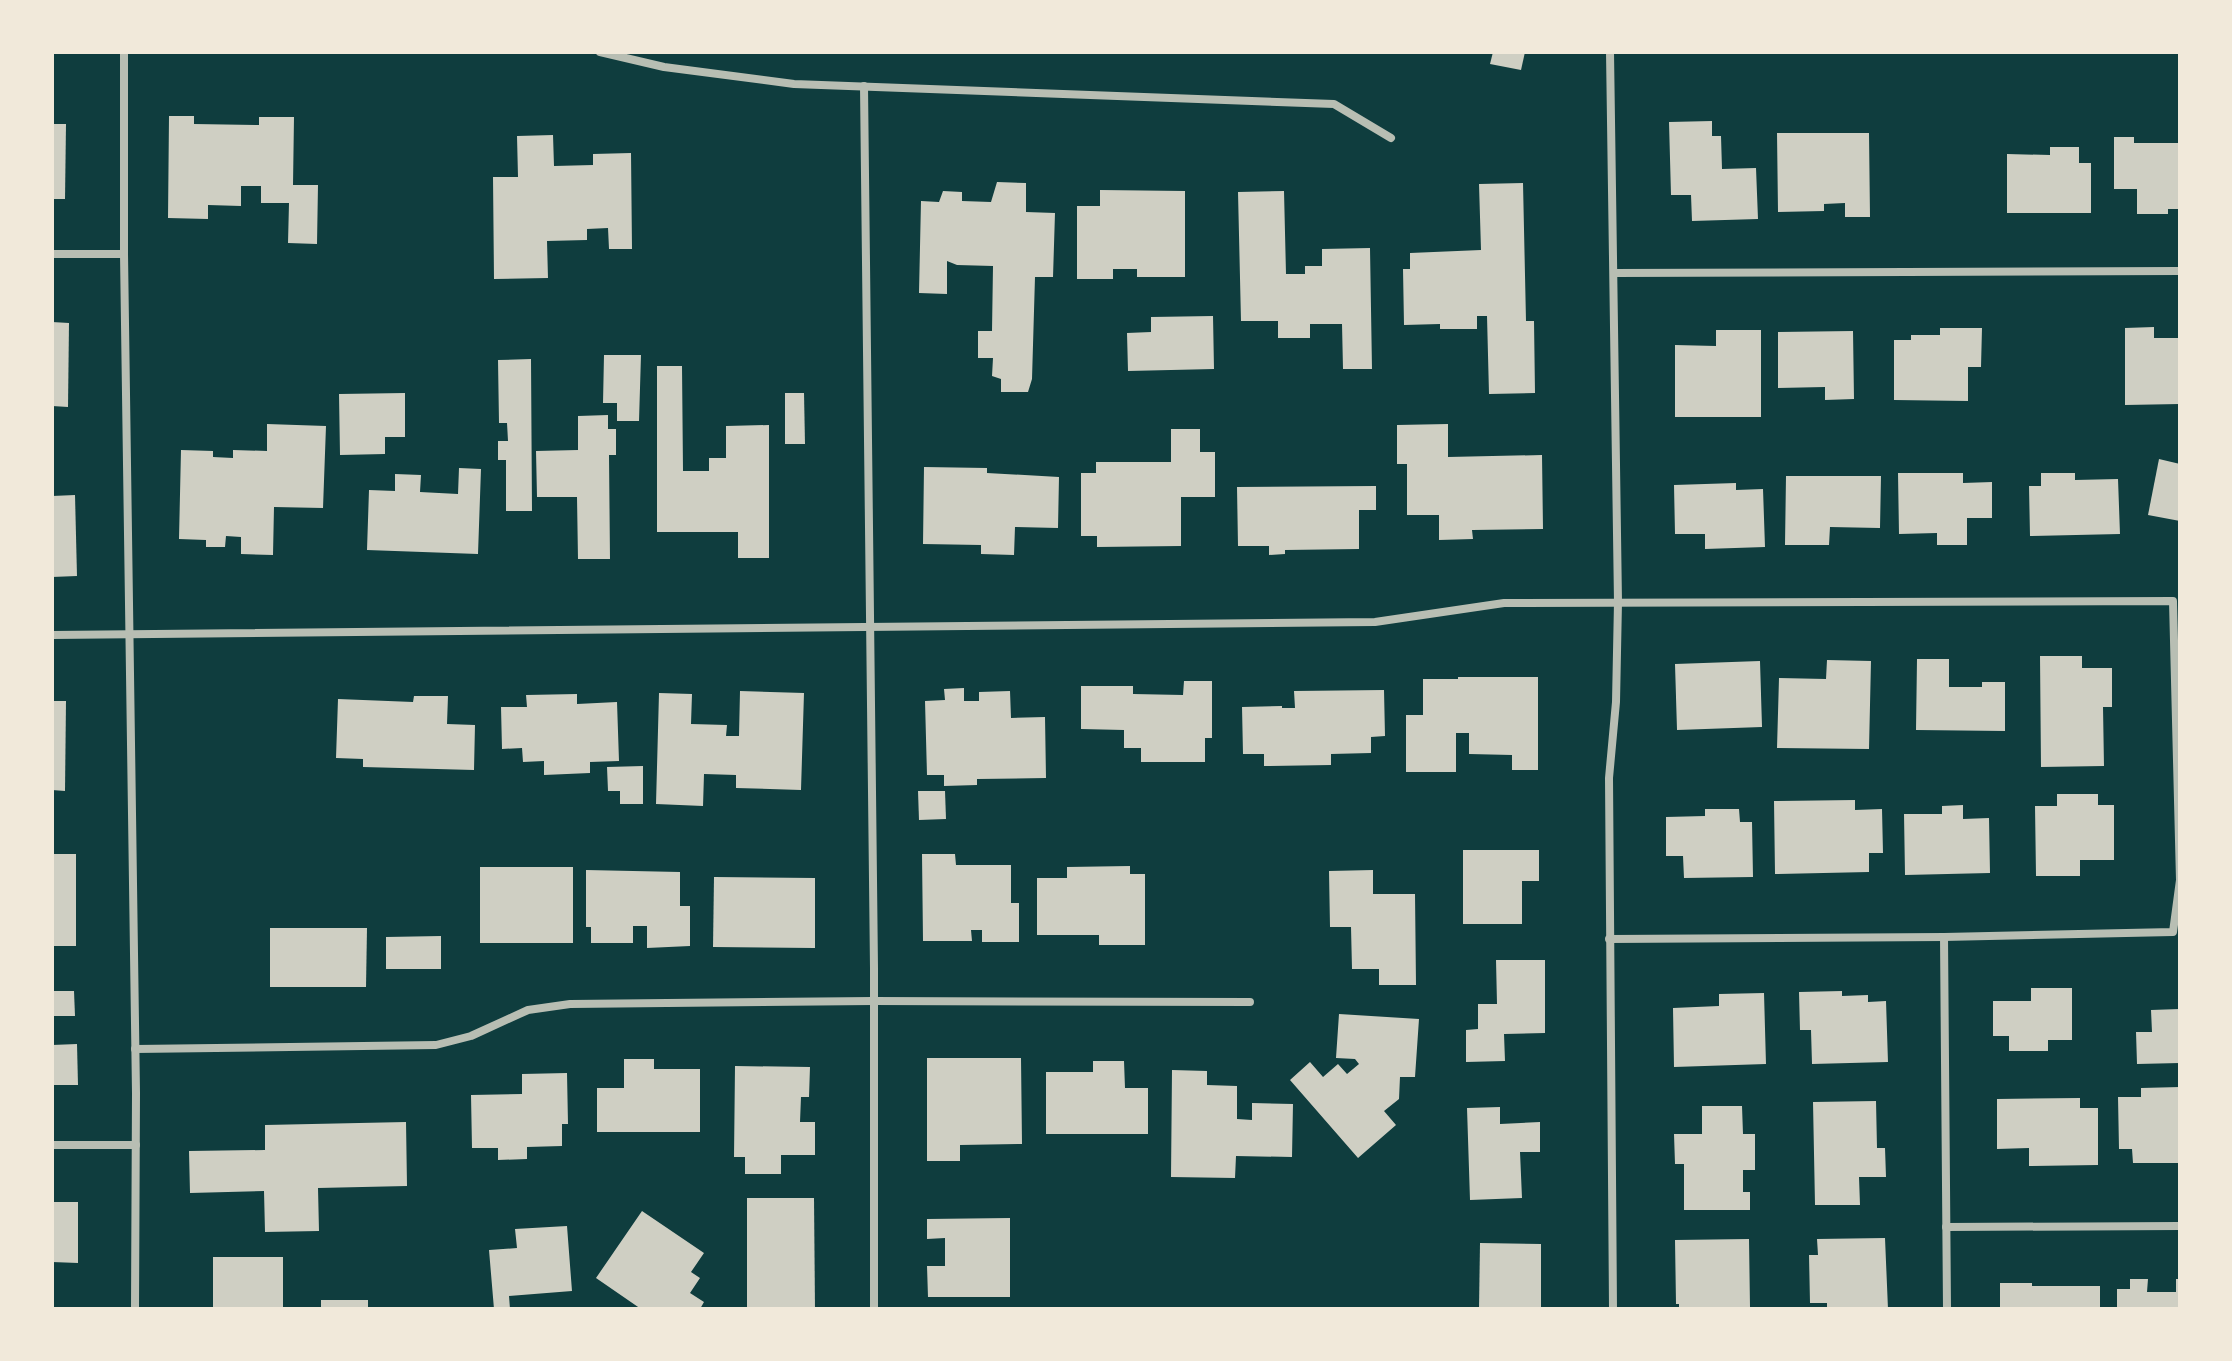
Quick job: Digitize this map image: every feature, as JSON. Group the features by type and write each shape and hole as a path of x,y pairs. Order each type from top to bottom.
{"street":[{"path":"124,52 136,1145 135,1309"},
{"path":"600,52 664,67 794,84 1334,104 1391,138"},
{"path":"1610,52 1618,602 1616,702 1609,778 1613,1309"},
{"path":"864,86 874,1309"},
{"path":"52,254 124,254"},
{"path":"1614,273 2180,271"},
{"path":"52,635 1375,622 1504,603 2173,601 2180,880 2173,932 1609,939"},
{"path":"1944,937 1947,1309"},
{"path":"135,1049 436,1045 471,1036 528,1010 570,1004 1250,1002"},
{"path":"52,1145 136,1145"},
{"path":"1946,1227 2180,1226"}],"building":[{"path":"1493,52 1525,52 1521,70 1490,64"},
{"path":"169,116 194,116 194,124 259,125 259,117 294,117 293,185 318,185 317,244 288,243 289,203 261,203 261,186 241,186 241,206 208,205 208,219 168,218"},
{"path":"1712,121 1712,136 1721,136 1722,169 1756,168 1758,219 1692,221 1691,195 1671,195 1669,122"},
{"path":"52,124 66,124 65,199 52,199"},
{"path":"1777,133 1869,133 1870,217 1845,217 1845,203 1824,204 1824,211 1778,212"},
{"path":"553,135 554,166 593,165 593,154 631,153 632,249 609,249 608,228 587,229 587,240 547,241 548,278 494,279 493,177 518,177 517,136"},
{"path":"2114,137 2134,137 2134,143 2180,143 2180,209 2168,209 2168,214 2137,214 2137,189 2114,189"},
{"path":"2050,147 2079,147 2079,163 2091,163 2091,213 2007,213 2007,154 2050,155"},
{"path":"997,182 1026,183 1026,212 1055,213 1053,277 1035,277 1032,379 1028,392 1001,392 1001,379 992,376 993,358 978,358 978,331 992,331 993,266 957,265 947,261 947,294 919,293 921,201 939,202 943,191 962,192 962,201 991,202"},
{"path":"1523,183 1526,321 1534,321 1535,393 1489,394 1487,316 1477,316 1477,329 1440,329 1440,324 1404,325 1403,269 1410,269 1410,253 1481,250 1479,184"},
{"path":"1100,190 1185,191 1185,277 1137,277 1137,269 1113,269 1113,279 1077,279 1077,206 1100,206"},
{"path":"1284,191 1286,274 1305,274 1305,266 1322,266 1322,249 1370,248 1372,369 1343,369 1342,324 1310,324 1310,338 1278,338 1278,321 1241,321 1238,192"},
{"path":"1213,316 1214,369 1128,371 1127,333 1151,332 1151,317"},
{"path":"52,322 69,323 68,407 52,406"},
{"path":"2154,327 2154,338 2180,338 2180,404 2125,405 2125,328"},
{"path":"1940,328 1982,328 1981,367 1968,367 1968,401 1894,400 1894,340 1911,340 1911,335 1940,335"},
{"path":"1716,330 1761,330 1761,417 1675,417 1675,345 1716,346"},
{"path":"1853,331 1854,399 1825,400 1825,387 1778,388 1778,332"},
{"path":"604,355 641,355 639,421 617,421 617,403 603,403"},
{"path":"531,359 532,511 506,511 506,460 498,460 498,441 508,441 507,423 499,423 498,360"},
{"path":"657,366 682,366 683,471 709,471 709,458 726,458 726,426 769,425 769,558 738,558 738,532 657,532"},
{"path":"405,393 405,437 385,437 385,454 340,455 339,394"},
{"path":"785,393 804,393 805,444 785,444"},
{"path":"608,415 608,429 616,429 616,455 609,455 610,559 578,559 577,497 537,497 536,451 578,450 578,416"},
{"path":"267,424 326,426 323,508 274,507 273,555 241,554 241,537 226,536 225,547 206,547 206,540 179,539 181,450 213,451 213,457 233,458 233,450 267,451"},
{"path":"1448,424 1448,457 1542,455 1543,529 1472,530 1473,539 1439,540 1439,515 1407,515 1407,464 1397,464 1397,425"},
{"path":"1171,429 1200,429 1200,452 1215,452 1215,497 1181,497 1181,546 1097,547 1097,536 1081,536 1081,473 1096,473 1096,462 1171,462"},
{"path":"2159,459 2180,464 2180,521 2148,515"},
{"path":"924,467 987,468 987,473 1059,477 1058,528 1015,527 1014,555 981,554 981,545 923,544"},
{"path":"459,468 481,469 478,554 367,550 369,490 395,491 395,474 421,475 420,492 458,494"},
{"path":"1898,473 1963,473 1963,483 1992,482 1992,518 1967,518 1967,545 1937,545 1937,533 1899,534"},
{"path":"2041,473 2075,473 2075,480 2118,479 2120,534 2030,536 2029,486 2041,486"},
{"path":"1786,476 1881,476 1880,528 1830,527 1829,545 1785,545"},
{"path":"1736,483 1736,490 1763,489 1765,547 1705,549 1705,534 1675,534 1674,485"},
{"path":"1376,486 1376,510 1359,510 1359,549 1285,550 1285,554 1269,555 1269,546 1238,546 1237,487"},
{"path":"75,495 77,576 52,577 52,496"},
{"path":"2040,656 2082,656 2082,668 2112,668 2112,707 2103,707 2104,766 2041,767"},
{"path":"1917,659 1949,659 1949,687 1982,687 1982,682 2005,682 2005,731 1916,730"},
{"path":"1827,660 1871,661 1869,749 1777,748 1779,678 1826,679"},
{"path":"1760,661 1762,727 1677,730 1675,664"},
{"path":"1538,677 1538,770 1512,770 1512,755 1469,754 1469,733 1456,733 1456,772 1406,772 1406,715 1423,715 1423,679"},
{"path":"1184,681 1212,681 1212,738 1205,738 1205,762 1141,762 1141,748 1124,748 1124,730 1081,729 1081,686 1133,686 1133,694 1183,695"},
{"path":"964,688 964,701 979,701 979,692 1010,691 1011,718 1045,717 1046,778 977,779 977,785 944,786 944,775 927,775 925,701 945,700 944,689"},
{"path":"1384,690 1385,736 1371,737 1371,753 1331,754 1331,765 1264,766 1264,754 1243,754 1242,707 1295,708 1294,691"},
{"path":"740,691 804,693 801,790 736,788 736,775 704,774 703,806 656,804 659,693 692,694 691,724 727,725 726,736 739,736"},
{"path":"577,694 577,704 617,702 619,761 590,762 590,773 544,775 544,761 523,762 522,748 502,749 501,707 527,707 526,695"},
{"path":"414,696 448,696 447,724 475,725 474,770 363,767 363,759 336,758 338,699 413,702"},
{"path":"52,701 66,701 65,791 52,790"},
{"path":"643,766 643,804 620,804 620,791 608,791 607,767"},
{"path":"918,791 945,791 946,819 919,820"},
{"path":"2057,794 2098,794 2098,805 2114,805 2114,860 2080,860 2080,876 2036,876 2035,806 2057,806"},
{"path":"1855,800 1855,810 1882,809 1883,853 1869,853 1869,872 1775,874 1774,801"},
{"path":"1963,805 1963,819 1989,818 1990,873 1905,875 1904,814 1942,814 1942,806"},
{"path":"1705,809 1739,809 1740,822 1752,822 1753,877 1684,878 1683,856 1666,856 1666,817 1705,816"},
{"path":"1463,850 1539,850 1539,881 1522,881 1522,924 1463,924"},
{"path":"52,854 76,854 76,946 52,946"},
{"path":"922,854 955,854 956,865 1011,865 1011,903 1019,903 1019,942 982,942 982,930 971,930 972,941 923,941"},
{"path":"1130,866 1130,874 1145,874 1145,945 1099,945 1099,935 1037,935 1037,878 1067,878 1067,867"},
{"path":"480,867 573,867 573,943 480,943"},
{"path":"586,870 680,872 680,906 690,906 690,946 647,948 647,926 633,926 633,943 591,943 591,927 586,927"},
{"path":"1373,870 1373,894 1415,894 1416,985 1379,985 1379,969 1352,969 1351,927 1330,927 1329,871"},
{"path":"714,877 815,878 815,948 713,947"},
{"path":"270,928 367,928 366,987 270,987"},
{"path":"441,936 441,969 386,969 386,937"},
{"path":"1496,960 1545,960 1545,1033 1504,1034 1505,1061 1466,1062 1466,1030 1478,1029 1478,1004 1497,1004"},
{"path":"2031,988 2072,988 2072,1040 2048,1040 2048,1051 2009,1051 2009,1036 1993,1036 1993,1001 2031,1001"},
{"path":"52,991 74,991 75,1016 52,1016"},
{"path":"1842,991 1842,996 1868,995 1868,1002 1886,1001 1888,1062 1812,1064 1811,1030 1800,1030 1799,992"},
{"path":"1764,993 1766,1064 1674,1067 1673,1008 1719,1006 1719,994"},
{"path":"2180,1009 2180,1063 2137,1064 2136,1032 2152,1032 2151,1010"},
{"path":"1339,1014 1419,1019 1415,1077 1400,1077 1399,1099 1384,1111 1396,1125 1358,1158 1290,1080 1310,1062 1323,1077 1338,1064 1347,1074 1359,1064 1355,1059 1336,1058"},
{"path":"77,1044 78,1085 52,1085 52,1045"},
{"path":"927,1058 1021,1058 1022,1144 960,1145 960,1161 927,1161"},
{"path":"624,1059 654,1059 654,1069 700,1069 700,1132 597,1132 597,1088 624,1088"},
{"path":"1093,1061 1124,1061 1125,1088 1148,1088 1148,1134 1046,1134 1046,1072 1093,1072"},
{"path":"735,1066 810,1067 809,1097 801,1097 800,1122 815,1122 815,1155 781,1155 781,1174 745,1174 745,1157 734,1157"},
{"path":"1172,1070 1207,1071 1207,1085 1237,1086 1237,1119 1252,1120 1252,1103 1293,1104 1292,1157 1236,1156 1235,1178 1171,1177"},
{"path":"567,1073 568,1124 562,1124 562,1146 527,1147 527,1159 498,1160 498,1148 472,1148 471,1095 522,1094 522,1074"},
{"path":"2180,1087 2180,1163 2133,1163 2132,1149 2119,1149 2118,1097 2141,1097 2141,1088"},
{"path":"2080,1098 2080,1108 2098,1108 2098,1165 2029,1166 2029,1148 1997,1149 1997,1099"},
{"path":"1876,1101 1877,1148 1885,1148 1886,1177 1859,1177 1860,1205 1815,1205 1813,1102"},
{"path":"1702,1106 1742,1106 1743,1134 1755,1134 1755,1170 1743,1170 1743,1192 1750,1192 1750,1210 1684,1210 1684,1164 1675,1164 1674,1134 1702,1134"},
{"path":"1500,1107 1500,1124 1540,1122 1540,1152 1520,1152 1522,1198 1470,1200 1467,1108"},
{"path":"406,1122 407,1186 318,1188 319,1231 265,1232 264,1191 190,1193 189,1151 265,1150 265,1125"},
{"path":"747,1198 814,1198 815,1309 747,1309"},
{"path":"52,1202 78,1202 78,1263 52,1262"},
{"path":"642,1211 704,1253 691,1272 700,1278 690,1293 704,1302 700,1309 641,1309 596,1278"},
{"path":"1010,1218 1010,1297 928,1297 927,1266 945,1266 945,1238 927,1239 927,1219"},
{"path":"567,1226 572,1291 509,1296 510,1309 494,1309 489,1250 517,1248 515,1229"},
{"path":"1885,1238 1888,1309 1827,1309 1827,1303 1810,1303 1809,1255 1818,1255 1817,1239"},
{"path":"1749,1239 1750,1307 1679,1309 1679,1304 1676,1304 1675,1240"},
{"path":"1480,1243 1541,1244 1541,1309 1479,1309"},
{"path":"213,1257 283,1257 283,1309 213,1309"},
{"path":"2130,1279 2148,1279 2147,1292 2176,1292 2176,1279 2180,1279 2180,1309 2117,1309 2117,1289 2130,1289"},
{"path":"2000,1283 2100,1286 2100,1309 2000,1309"},
{"path":"321,1300 368,1300 368,1309 321,1309"}]}
